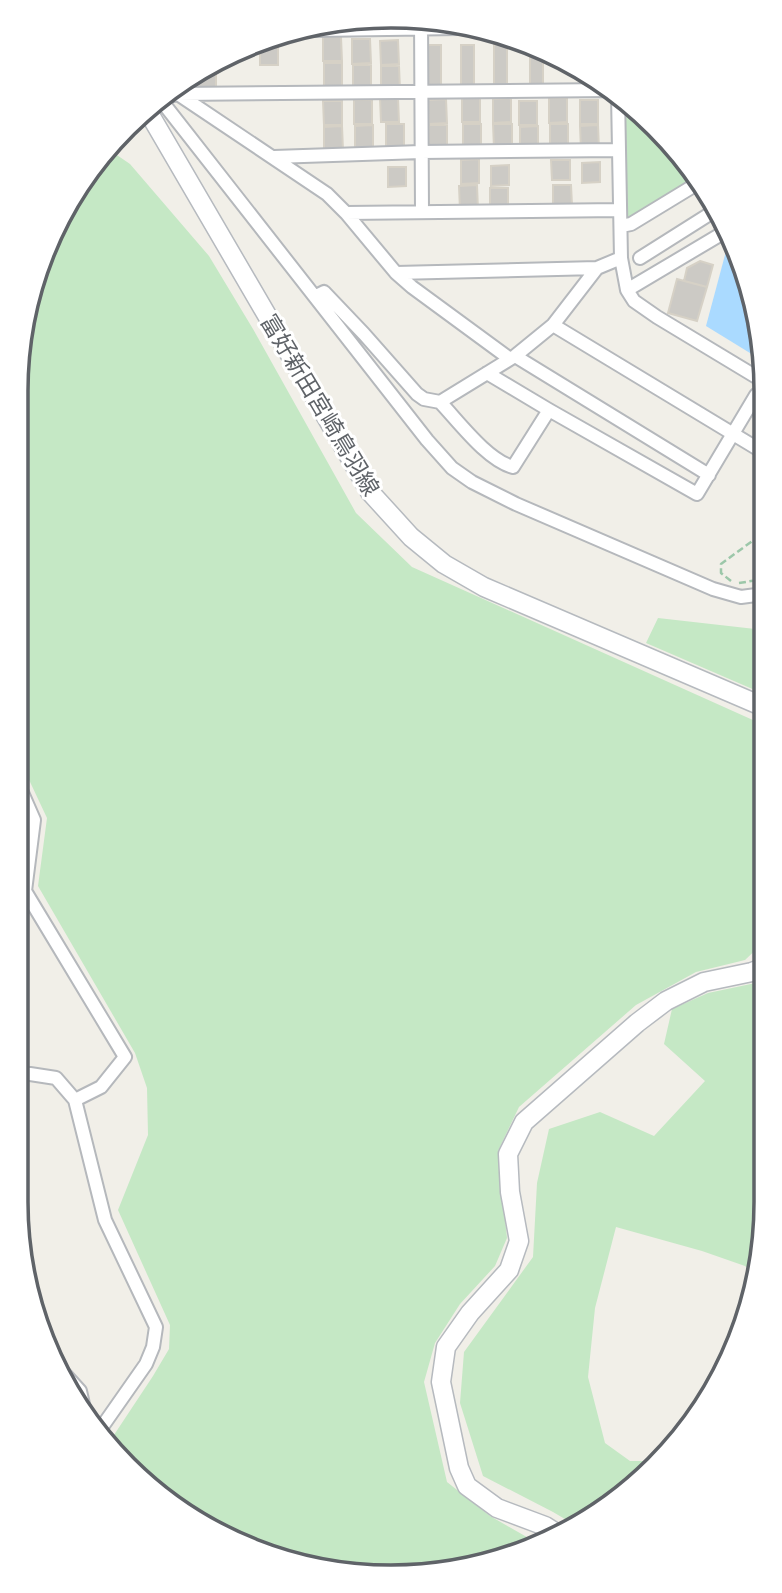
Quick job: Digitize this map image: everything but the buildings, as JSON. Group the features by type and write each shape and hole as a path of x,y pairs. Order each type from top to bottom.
{"main road":[{"name":"富好新田宮崎鳥羽線","path":"152,118 370,492 411,537 444,564 484,587 754,703"},
{"path":"550,1529 497,1508 467,1486 459,1468 441,1382 446,1347 470,1313 509,1270 519,1241 510,1192 508,1154 524,1122 637,1023 666,1002 704,982 754,971"}],"street":[{"path":"421,30 422,212"},
{"path":"180,96 595,90"},
{"path":"176,99 327,194 396,273 512,358 709,475"},
{"path":"166,106 427,440 462,476 516,504 713,589 741,597 754,595"},
{"path":"618,108 621,258 627,290 634,302 753,375"},
{"path":"273,158 421,152 619,150"},
{"path":"621,226 631,224 692,187"},
{"path":"346,213 620,210"},
{"path":"640,258 708,215"},
{"path":"627,290 719,235"},
{"path":"396,273 597,268 621,258"},
{"path":"440,402 512,358 553,325 597,268"},
{"path":"316,296 324,292 417,394 424,399 440,402 497,460 513,467 549,410"},
{"path":"553,325 754,447"},
{"path":"487,373 697,494 754,398"},
{"path":"28,806 34,820 28,867"},
{"path":"28,896 125,1057 101,1087 75,1100"},
{"path":"28,1073 56,1078 75,1100 105,1220 156,1327 153,1347 145,1364 104,1424"}],"path":[{"path":"754,540 721,564 722,573 735,584 754,581"}],"green space":[{"path":"624,113 648,134 689,184 632,219 626,217"},
{"path":"116,154 130,164 209,256 356,513 412,567 754,721 754,951 745,960 696,972 636,1005 519,1107 498,1151 507,1238 495,1266 460,1304 435,1343 424,1382 447,1482 490,1516 528,1538 485,1553 415,1564 344,1562 297,1553 230,1528 189,1504 134,1459 114,1436 169,1349 170,1325 118,1210 148,1135 147,1088 135,1053 38,886 47,818 28,778 28,391 31,344 40,297 65,230 89,189"},
{"path":"658,618 754,629 754,690 646,643"},
{"path":"754,983 754,1202 748,1268 702,1251 616,1227 595,1308 588,1377 605,1443 630,1461 646,1461 593,1504 566,1520 483,1476 460,1403 464,1352 533,1257 537,1183 549,1129 600,1112 654,1136 705,1081 664,1044 672,1009 708,993"}],"water":[{"path":"726,252 742,297 752,354 706,326"}]}
